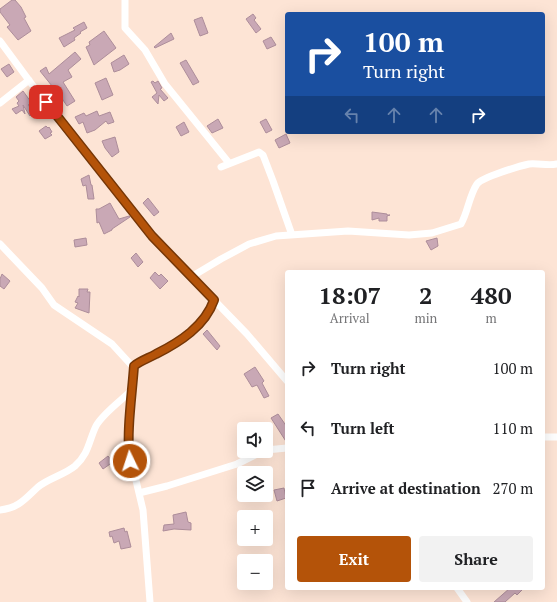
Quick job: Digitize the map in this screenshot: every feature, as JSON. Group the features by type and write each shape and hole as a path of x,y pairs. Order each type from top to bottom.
{"street":[{"path":"125,0 125,28 145,50 165,84 229,163"},
{"path":"0,41 62,124 152,236 246,334 285,379"},
{"path":"0,103 29,80"},
{"path":"221,167 259,152 263,155 292,235"},
{"path":"191,277 249,244 276,236 348,231 409,235 432,233 461,224 478,183 492,176 530,164 557,164"},
{"path":"0,244 42,288 54,305 112,344 134,368"},
{"path":"150,602 144,523 139,493 129,451 134,368 137,364 158,354 195,329 210,310 214,300"},
{"path":"0,510 8,509 27,499 39,486 76,466 89,448 96,425 133,389"},
{"path":"545,437 557,437"},
{"path":"273,449 285,448"},
{"path":"139,493 238,464 250,458"},
{"path":"458,590 467,602"}],"building":[{"path":"12,0 15,0 21,7 26,17 24,18 31,31 18,40 7,27 10,25 0,12 0,9"},
{"path":"253,14 256,18 254,20 261,29 256,33 246,19"},
{"path":"202,17 208,33 200,36 194,20"},
{"path":"84,22 87,28 74,38 75,40 64,47 59,38 75,30 73,28"},
{"path":"104,31 116,48 94,65 86,47 90,45 89,42"},
{"path":"171,33 174,39 155,48 154,47"},
{"path":"271,37 276,45 267,49 263,41"},
{"path":"75,52 81,59 68,70 72,77 63,82 75,101 67,106 61,97 51,97 48,88 52,86 40,71 46,67 49,74"},
{"path":"124,55 129,64 114,72 111,63"},
{"path":"186,60 199,82 193,85 180,63"},
{"path":"9,64 14,72 7,77 1,69"},
{"path":"106,78 113,95 102,100 95,83"},
{"path":"153,81 155,83 158,81 162,88 160,89 168,98 164,101 159,95 158,104 152,97 157,93 151,82"},
{"path":"23,91 31,102 28,105 34,112 30,116 23,105 25,114 22,110 16,114 12,109 19,106 17,103 19,101 16,97"},
{"path":"97,111 99,116 110,112 114,122 108,124 106,121 95,130 87,133 83,122 79,124 75,117 84,113 86,116"},
{"path":"218,119 223,128 212,133 207,126"},
{"path":"266,119 272,130 266,133 260,122"},
{"path":"184,122 189,132 181,136 176,127"},
{"path":"46,126 48,128 49,127 52,135 45,139 39,131"},
{"path":"286,134 290,143 279,148 275,140"},
{"path":"115,137 119,152 112,157 102,141"},
{"path":"89,175 94,199 88,199 86,185 83,186 81,179"},
{"path":"148,198 159,212 154,216 143,203"},
{"path":"110,203 119,219 130,217 104,234 99,222 97,223 96,209"},
{"path":"372,212 390,215 387,216 387,221 379,221 379,218 372,220"},
{"path":"86,238 87,245 75,247 74,240"},
{"path":"437,238 438,246 431,250 426,241"},
{"path":"136,253 143,262 138,267 131,258"},
{"path":"155,272 159,276 161,274 168,281 160,289 150,278"},
{"path":"2,274 10,281 4,289 0,286"},
{"path":"79,289 88,289 87,292 90,292 89,313 75,308 78,303 75,302 78,296 79,297"},
{"path":"207,330 220,346 217,350 203,334"},
{"path":"255,367 264,381 262,383 269,396 264,398 257,385 252,387 244,374"},
{"path":"278,414 285,424 285,440 271,418"},
{"path":"108,456 113,462 103,469 99,463"},
{"path":"284,488 285,498 277,501 274,490"},
{"path":"186,512 188,522 191,523 191,530 174,529 163,531 164,525 174,524 173,515"},
{"path":"124,528 125,532 127,531 131,547 121,549 119,541 114,543 109,532"},
{"path":"508,590 522,590 517,595 515,593 505,602 494,602"}],"route":[{"path":"46,102 152,236 214,300 210,310 195,329 158,354 134,366 129,438 130,461"}]}
